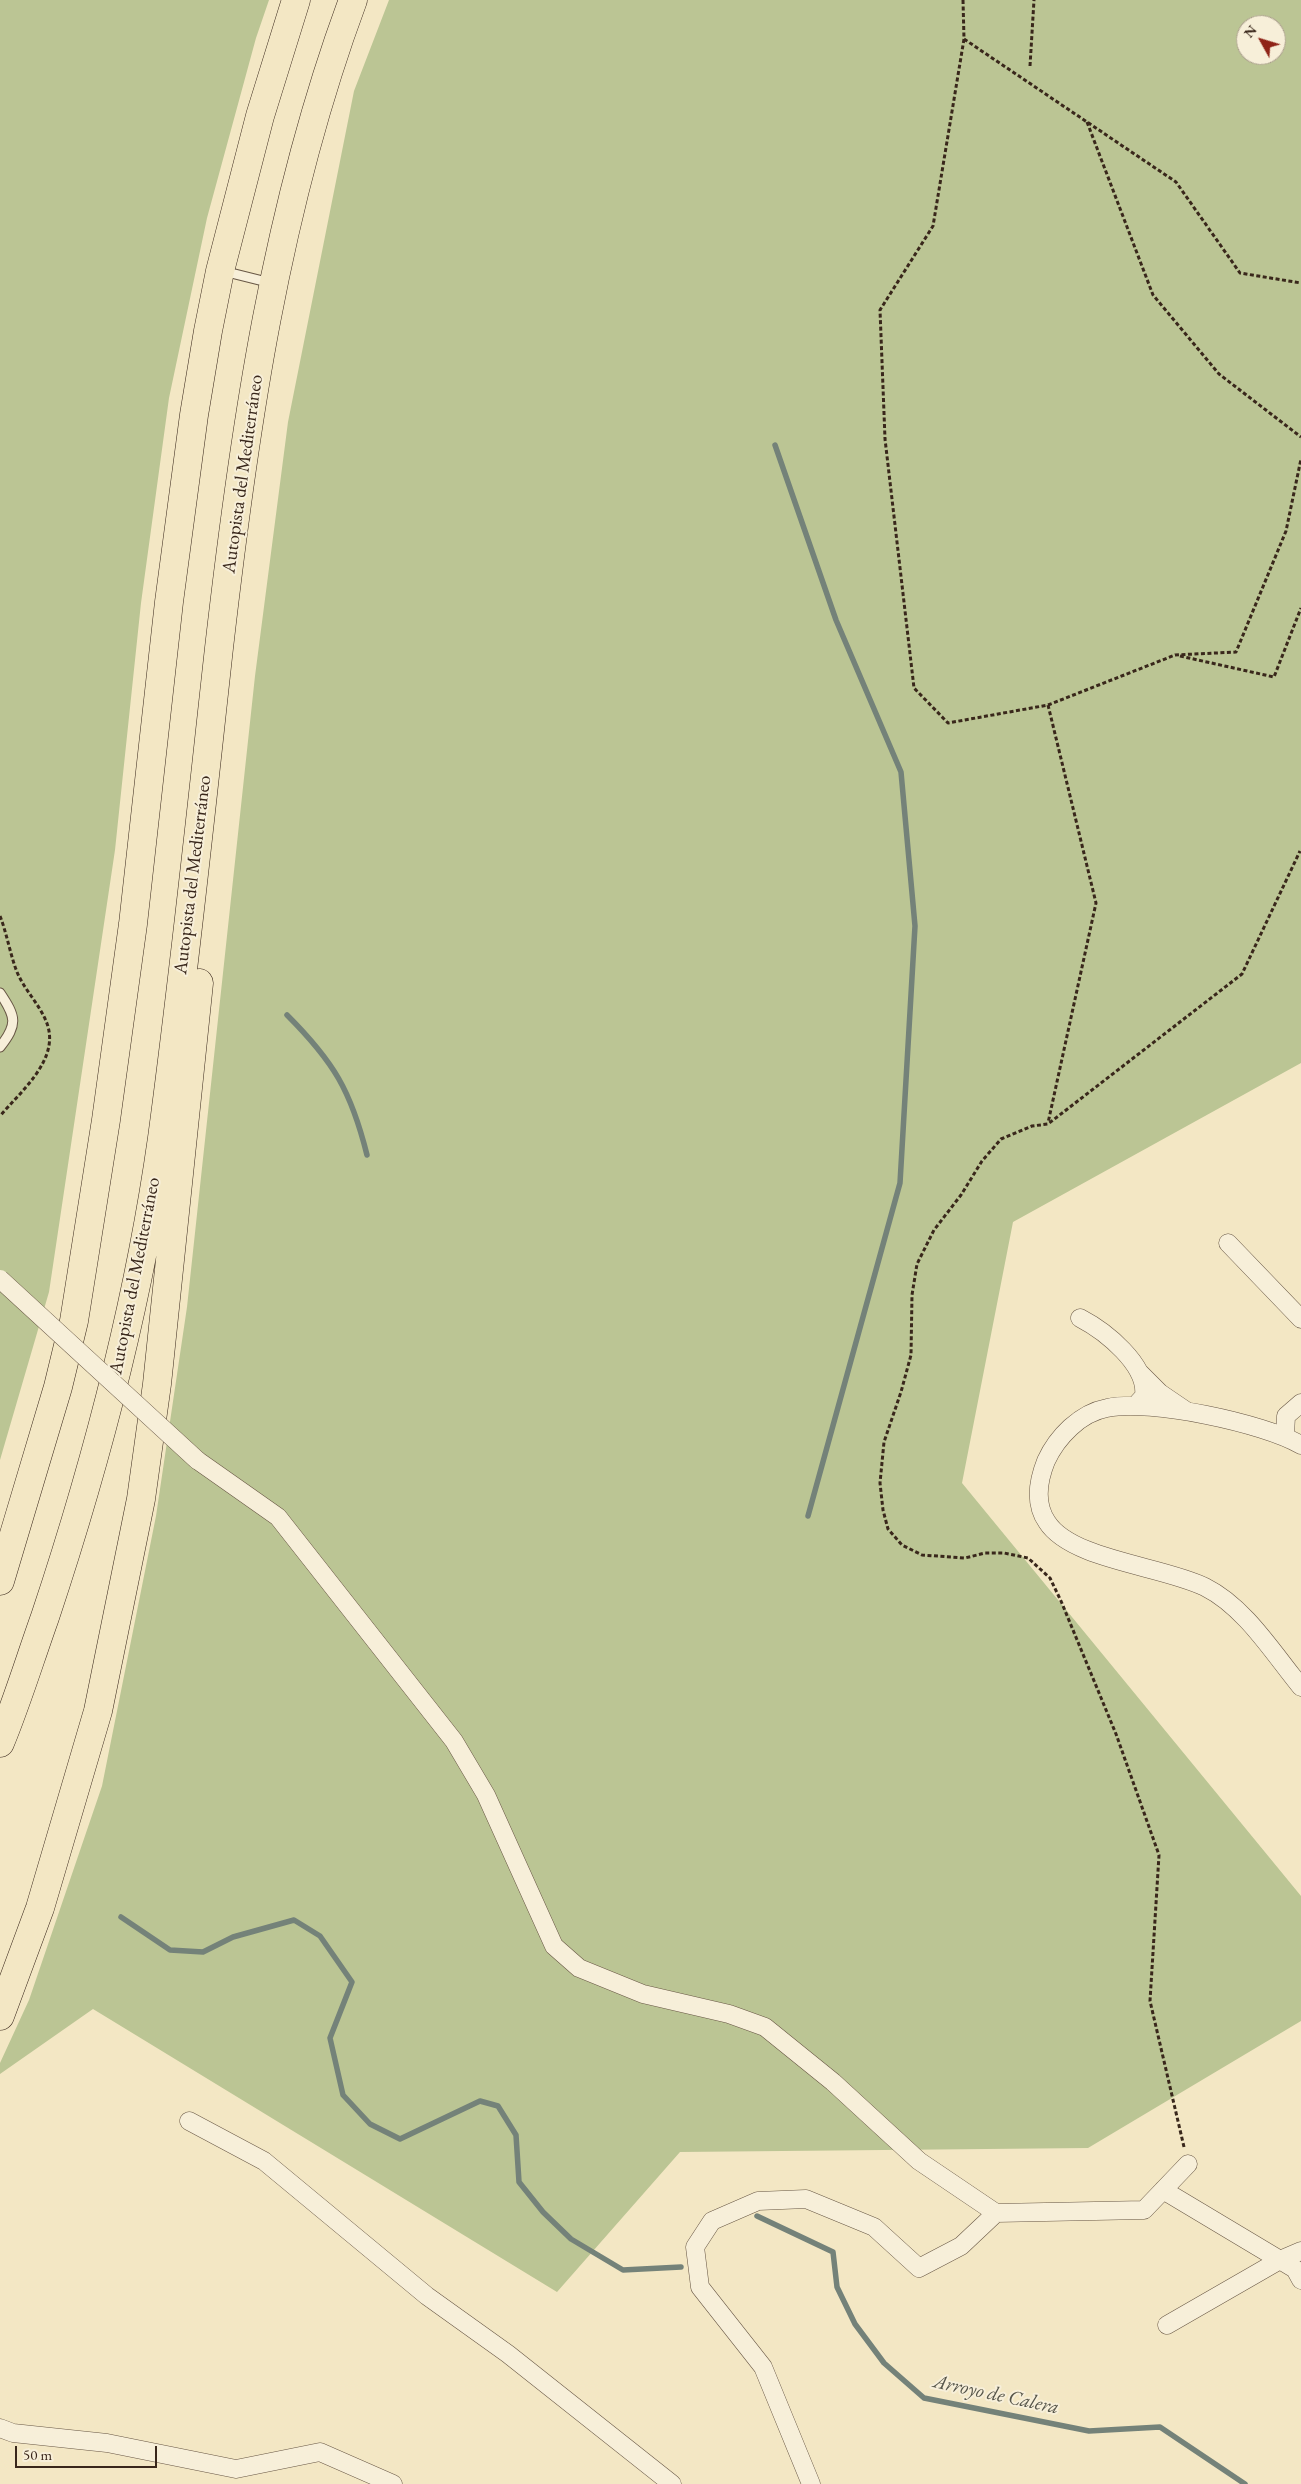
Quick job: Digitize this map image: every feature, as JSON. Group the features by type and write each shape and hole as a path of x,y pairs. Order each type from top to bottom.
{"highway":[{"path":"0,1581 58,1387 75,1311 106,1120 133,924 169,602 194,415 220,270 260,116 296,0"},
{"name":"Autopista del Mediterráneo","path":"0,1744 70,1541 107,1410 123,1338 161,1142 248,422 274,284 304,155 353,0"},
{"path":"0,2016 43,1899 98,1711 141,1500 162,1345 214,837 206,763"}],"street":[{"path":"1228,1243 1301,1319"},
{"path":"0,1279 197,1460 278,1517 454,1741 486,1795 554,1946 579,1968 643,1994 729,2014 765,2026 833,2082 919,2161 996,2213 1144,2210 1188,2164"},
{"path":"1080,1318 1110,1336 1136,1369 1160,1393 1187,1412"},
{"path":"1135,1406 1144,1396 1145,1386 1136,1369"},
{"path":"1285,1436 1286,1416 1301,1403"},
{"path":"1301,1445 1285,1436 1249,1424 1187,1412 1135,1406 1105,1408 1074,1425 1060,1438 1050,1454 1038,1485 1040,1510 1046,1522 1062,1538 1082,1549 1146,1567 1205,1587 1240,1613 1301,1687"},
{"path":"188,2121 264,2161 427,2296 508,2354 672,2484"},
{"path":"1163,2190 1280,2260 1295,2270 1301,2280"},
{"path":"811,2484 763,2367 700,2288 695,2247 712,2221 758,2201 806,2199 874,2227 919,2268 961,2246 996,2213"},
{"path":"1167,2325 1280,2260 1301,2251"},
{"path":"0,2428 13,2433 106,2443 236,2469 320,2452 393,2484"}],"lane":[{"path":"220,270 274,284"},
{"path":"0,993 13,1017 10,1034 0,1047"}],"path":[{"path":"963,0 964,39 932,226 880,310 885,438 914,688 948,723 1048,705 1175,655 1236,652 1286,531 1301,459"},
{"path":"1030,66 1034,0"},
{"path":"964,39 1176,182 1240,273 1301,283"},
{"path":"1086,122 1153,295 1219,374 1301,437"},
{"path":"1175,655 1274,677 1301,608"},
{"path":"1048,705 1096,903 1048,1124"},
{"path":"1188,2164 1150,2001 1159,1855 1116,1734 1061,1601 1050,1578 1028,1558 1004,1553 985,1553 965,1558 922,1555 902,1545 888,1529 883,1510 880,1484 884,1442 911,1355 912,1295 917,1264 934,1230 961,1195 982,1161 1001,1139 1032,1126 1048,1124 1242,974 1300,851"}],"green space":[{"path":"0,0 269,0 256,38 207,218 169,398 141,603 115,850 49,1292 0,1460"},
{"path":"389,0 1301,0 1301,1063 1013,1222 962,1483 1301,1896 1301,2021 1088,2148 680,2152 557,2292 93,2009 0,2074 0,2063 29,2000 102,1786 156,1516 187,1307 255,676 288,422 354,91"}],"waterway":[{"path":"775,445 836,620 901,772 915,926 900,1183 808,1516"},
{"path":"287,1015 317,1048 339,1079 354,1113 367,1155"},
{"name":"Arroyo de Calera","path":"121,1917 170,1950 203,1952 233,1937 294,1920 320,1936 352,1982 330,2038 343,2095 370,2124 400,2139 480,2101 498,2106 516,2135 519,2182 543,2212 571,2239 623,2270 681,2267"},
{"name":"Arroyo de Calera","path":"757,2216 833,2252 837,2287 855,2324 884,2363 924,2398 1089,2431 1160,2427 1245,2484"}]}
